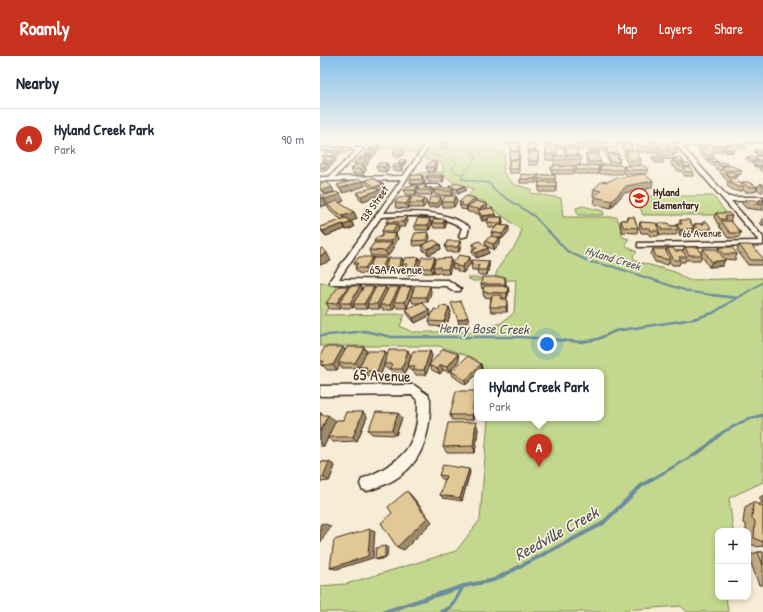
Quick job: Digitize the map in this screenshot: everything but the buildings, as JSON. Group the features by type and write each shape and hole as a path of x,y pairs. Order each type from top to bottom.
{"street":[{"path":"330,179 345,165"},
{"name":"138 Street","path":"332,282 415,165"},
{"path":"696,165 763,242"},
{"path":"320,180 406,178"},
{"path":"400,187 438,187"},
{"path":"726,199 763,199"},
{"path":"379,216 441,215 452,218 466,227 463,236"},
{"name":"66 Avenue","path":"641,245 763,242"},
{"name":"65A Avenue","path":"332,282 448,283 457,289"},
{"name":"65 Avenue","path":"320,391 414,390 424,399 425,414 413,454 398,469 366,484"}],"green space":[{"path":"442,165 504,165 503,172 513,184 531,189 531,193 561,198 563,217 617,217 623,237 629,239 626,242 626,246 637,252 633,256 635,261 675,272 688,280 763,278 763,482 729,498 733,528 715,528 715,600 726,600 728,612 687,612 681,606 624,610 623,612 320,612 320,586 346,584 456,551 480,520 488,421 604,421 604,369 483,369 476,359 439,346 320,346 320,282 343,286 324,315 405,314 400,326 412,332 474,332 501,323 514,313 516,280 473,281 467,278 495,278 500,265 517,243 521,230 483,201 467,197 474,189 454,184 450,179 445,177 415,176 420,173 443,172"},
{"path":"635,196 713,196 728,215 643,215"},
{"path":"583,206 603,211 604,215 578,215 576,208"}],"waterway":[{"name":"Hyland Creek","path":"456,165 452,169 454,172 464,174"},
{"path":"464,174 471,165"},
{"name":"Hyland Creek","path":"464,174 461,179 467,180"},
{"name":"Hyland Creek","path":"462,179 467,180"},
{"name":"Hyland Creek","path":"467,180 489,183 494,190 534,216 548,231"},
{"name":"Hyland Creek","path":"547,230 567,251 590,262 614,267 690,292 717,296"},
{"name":"Hyland Creek","path":"741,296 763,282"},
{"name":"Hyland Creek","path":"712,295 717,296"},
{"name":"Henry Bose Creek","path":"737,298 742,295"},
{"name":"Hyland Creek","path":"717,296 737,298"},
{"name":"Henry Bose Creek","path":"320,336 364,331 392,337 521,337 582,342 598,339 615,331 693,319 713,313 737,298"},
{"name":"Reedville Creek","path":"649,481 701,451 723,432 748,419 763,415"},
{"name":"Reedville Creek","path":"463,586 494,580 602,524 641,486 651,480"},
{"path":"384,612 463,586"},
{"name":"Reedville Creek","path":"441,612 451,607 463,586"}],"place":[{"name":"Hyland Elementary","path":"639,198"},
{"name":"Hyland Creek Park","path":"539,467"}]}
